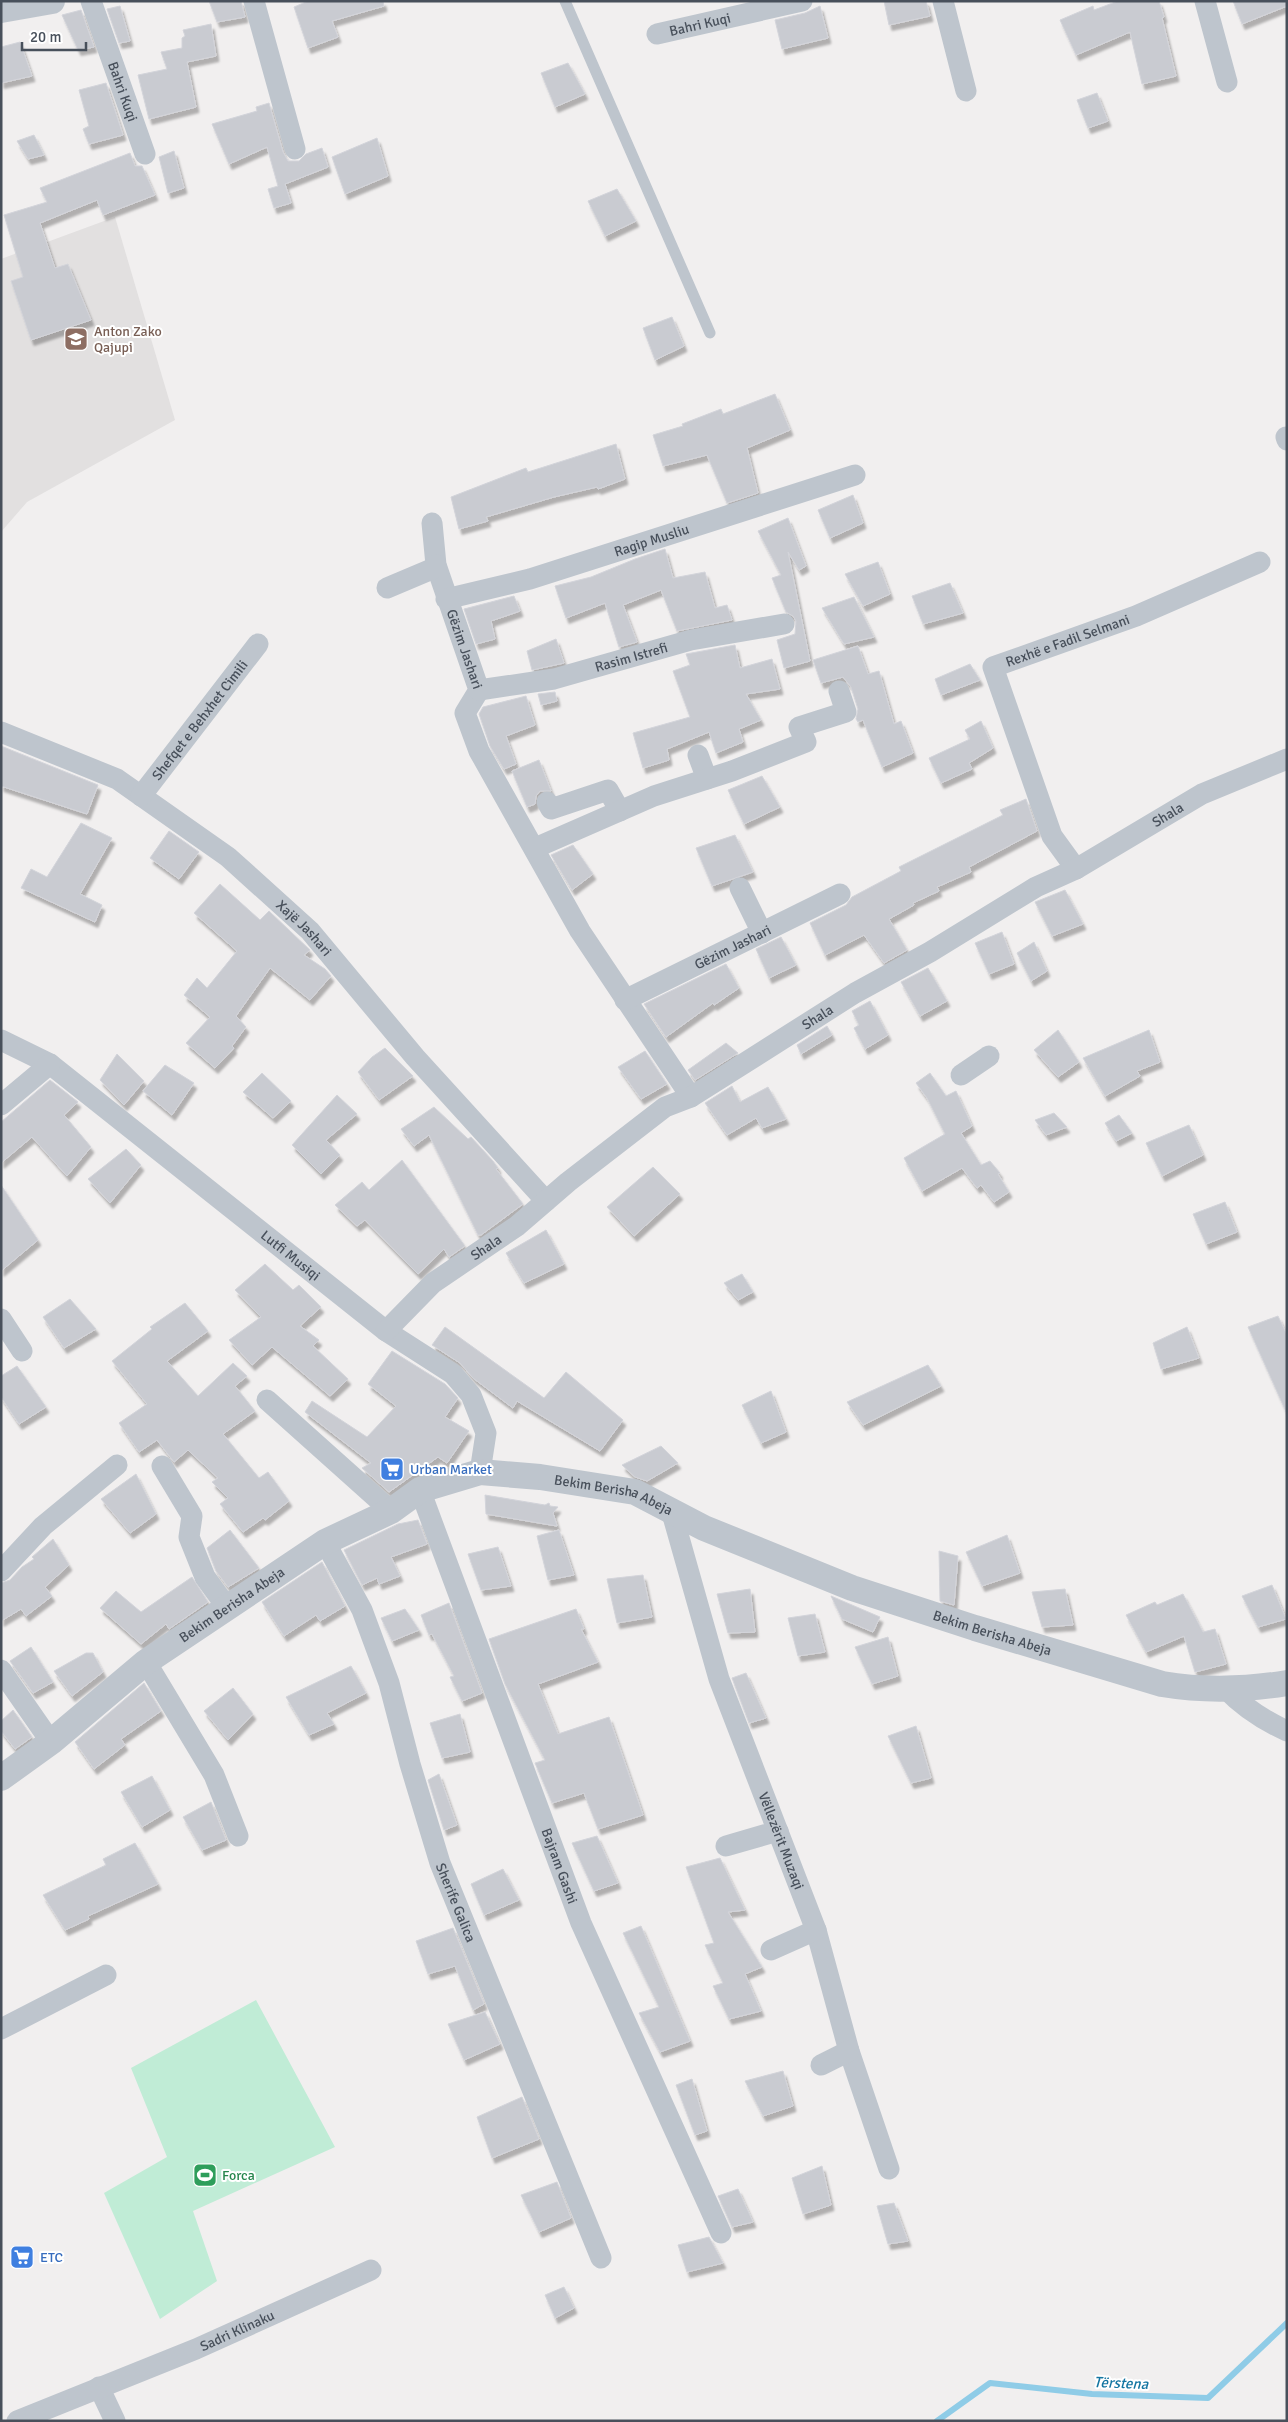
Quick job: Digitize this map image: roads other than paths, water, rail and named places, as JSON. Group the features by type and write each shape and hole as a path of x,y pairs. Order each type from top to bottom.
{"street":[{"name":"Bahri Kuqi","path":"91,1 145,154"},
{"path":"254,1 295,149"},
{"name":"Bahri Kuqi","path":"657,34 802,1"},
{"path":"943,1 966,91"},
{"path":"1205,1 1228,82"},
{"path":"1,10 41,2"},
{"name":"Ragip Musliu","path":"446,599 530,579 856,475"},
{"name":"Gëzim Jashari","path":"432,523 436,565 446,599 479,690 464,713 479,751 580,931 691,1097"},
{"name":"Rexhë e Fadil Selmani","path":"1076,869 1052,836 993,668 1136,616 1260,562"},
{"path":"387,588 432,569 436,565"},
{"name":"Rasim Istrefi","path":"479,690 554,679 691,640 784,624"},
{"name":"Shefqet e Behxhet Cimili","path":"141,796 258,644"},
{"path":"535,848 654,796 707,779 806,742 798,727 846,712 839,691"},
{"name":"Xajë Jashari","path":"1,732 117,779 228,857 310,931 415,1057 546,1201"},
{"path":"698,755 707,779"},
{"name":"Shala","path":"386,1331 433,1283 496,1241 665,1107 691,1097 855,993 930,952 1036,887 1076,869 1202,794 1287,758"},
{"path":"547,802 551,809 608,790 620,811"},
{"path":"740,888 762,933"},
{"name":"Gëzim Jashari","path":"625,1000 840,894"},
{"name":"Lutfi Musiqi","path":"1,1040 50,1064 386,1331 453,1374 471,1394 486,1433 480,1472"},
{"path":"961,1075 989,1056"},
{"path":"1,1105 50,1064"},
{"path":"1,1319 22,1351"},
{"path":"266,1400 391,1511"},
{"path":"2,1569 44,1526 117,1465"},
{"path":"162,1466 192,1516 189,1538 206,1577 226,1606"},
{"name":"Bekim Berisha Abeja","path":"1,1778 51,1742 146,1662 226,1606 325,1542 391,1511 420,1490 480,1472 540,1478 635,1492 672,1513 766,1554 852,1588 975,1628 1162,1684 1192,1689 1226,1689 1287,1683"},
{"name":"Bajram Gashi","path":"420,1490 581,1923 721,2233"},
{"name":"Vëllezërit Muzaqi","path":"672,1513 719,1679 816,1930 849,2051 889,2169"},
{"name":"Sherife Galica","path":"325,1542 362,1610 389,1683 410,1764 440,1863 600,2258"},
{"path":"146,1662 214,1775 238,1836"},
{"path":"1,1670 51,1742"},
{"path":"1226,1689 1240,1704 1256,1716 1287,1731"},
{"path":"726,1846 778,1831"},
{"path":"771,1950 816,1930"},
{"path":"1,2029 106,1975"},
{"path":"821,2065 849,2051"},
{"name":"Sadri Klinaku","path":"17,2421 47,2415 99,2387 196,2349 371,2270"},
{"path":"99,2387 115,2421"}],"lane":[{"path":"565,1 710,333"}],"waterway":[{"name":"Tërstena","path":"937,2421 990,2383 1092,2394 1208,2398 1287,2323"}],"place":[{"name":"Anton Zako Qajupi","path":"76,339"},
{"name":"Urban Market","path":"392,1469"},
{"name":"Forca","path":"205,2175"},
{"name":"ETC","path":"22,2257"}]}
